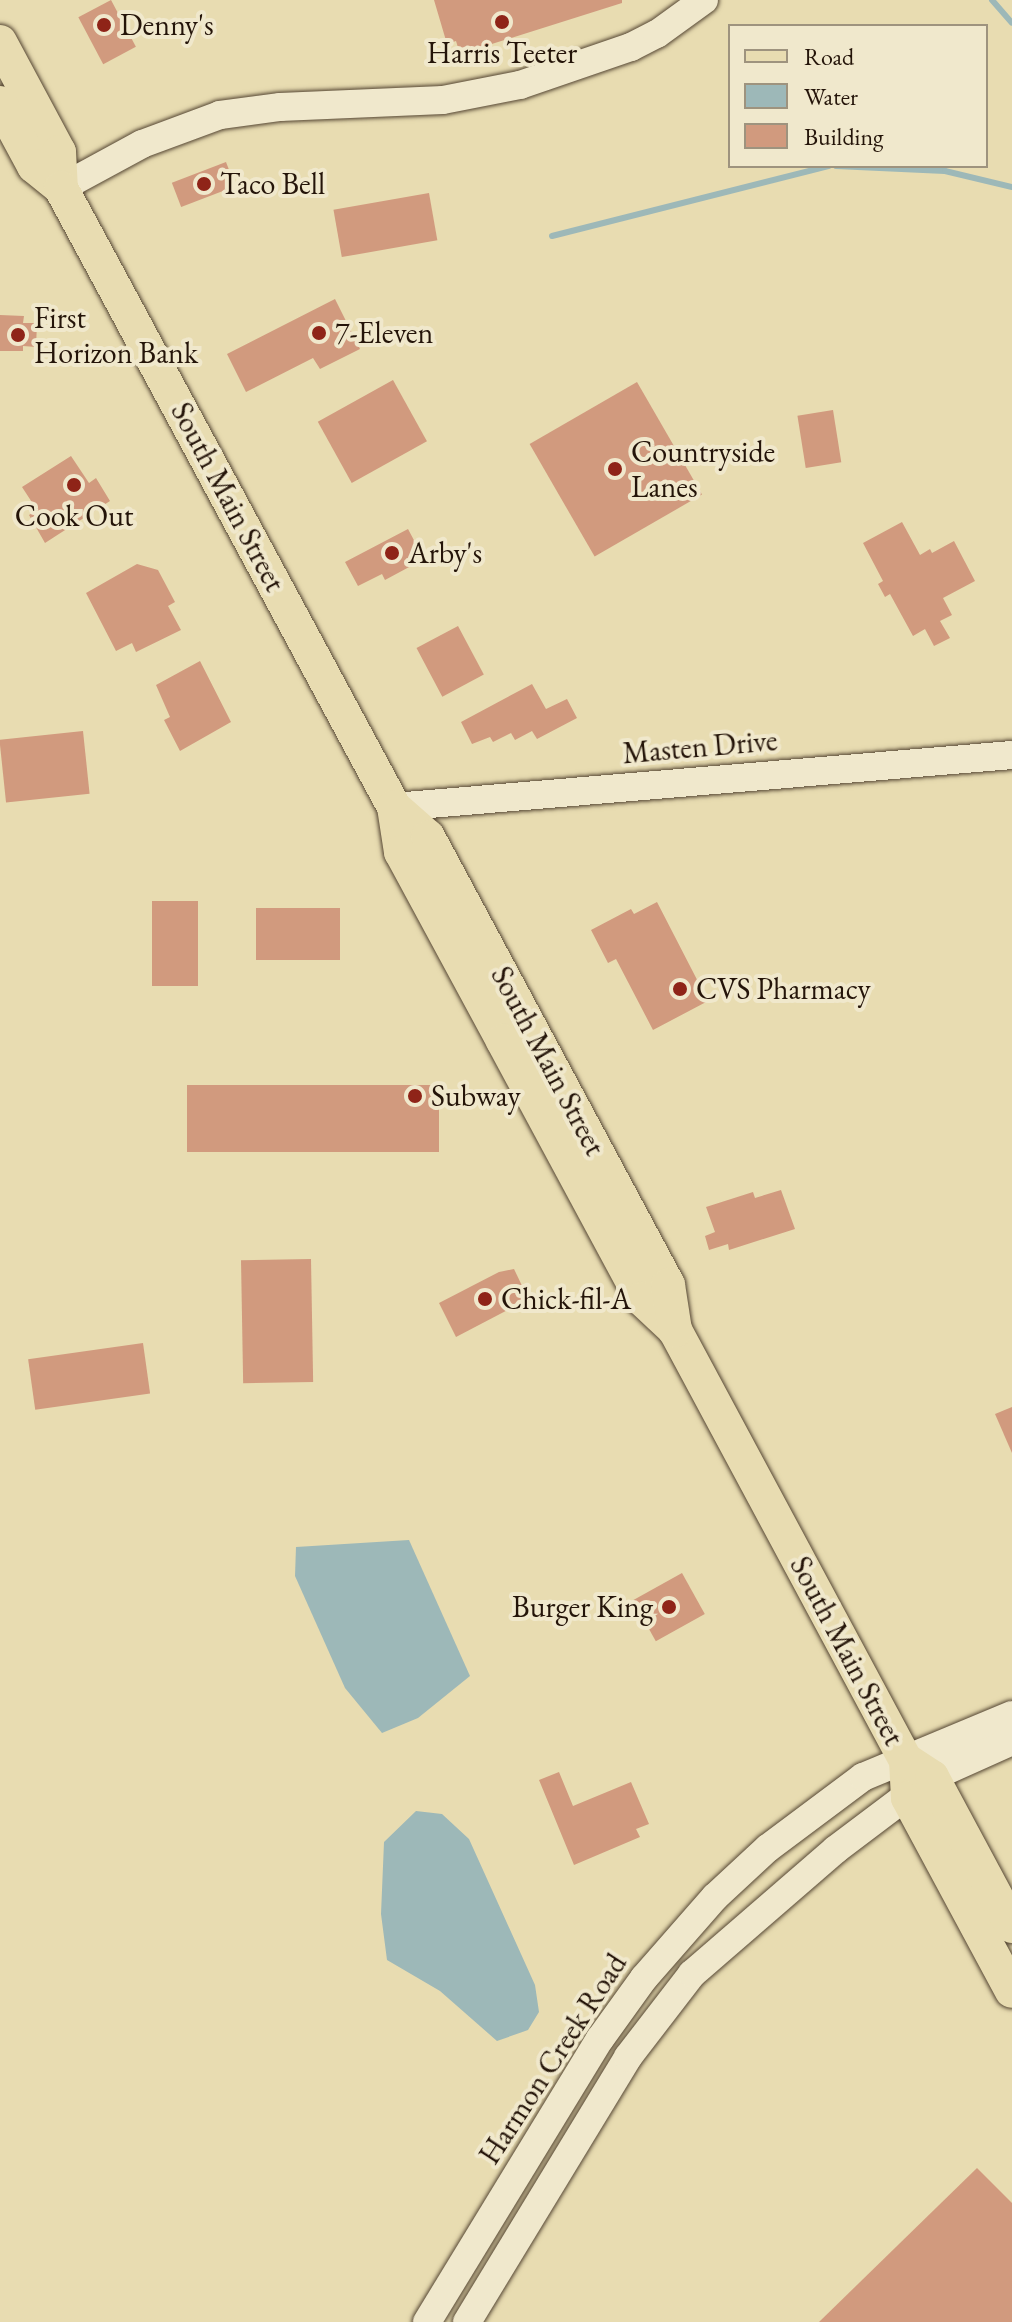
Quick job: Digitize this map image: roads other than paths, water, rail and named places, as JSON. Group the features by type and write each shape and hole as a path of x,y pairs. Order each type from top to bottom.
{"main road":[{"name":"South Main Street","path":"0,42 59,152 61,188"},
{"name":"South Main Street","path":"0,103 34,166 61,188 394,807 401,852 642,1299 675,1330 915,1778 1012,1991"},
{"name":"South Main Street","path":"915,1778 1012,1926"}],"street":[{"path":"61,188 142,144 220,115 280,107 443,100 520,85 631,47 669,26 704,0"},
{"name":"Masten Drive","path":"394,807 1012,755"},
{"name":"Harmon Creek Road","path":"467,2322 648,2028 692,1974 915,1778 1012,1715"},
{"name":"Harmon Creek Road","path":"427,2322 624,2004 715,1897 768,1848 873,1772 915,1778 1012,1741"},
{"path":"537,2143 565,2161"}],"water":[{"path":"409,1540 470,1676 418,1718 382,1733 345,1688 295,1576 296,1547"},
{"path":"416,1811 442,1814 469,1839 535,1985 539,2012 528,2030 497,2041 440,1991 387,1960 381,1914 384,1842"}],"waterway":[{"path":"992,0 1012,23"},
{"path":"552,236 821,168"},
{"path":"880,168 945,171 1012,187"}],"place":[{"name":"Harris Teeter","path":"502,22"},
{"name":"Denny's","path":"104,25"},
{"name":"Taco Bell","path":"204,184"},
{"name":"7-Eleven","path":"319,333"},
{"name":"First Horizon Bank","path":"18,335"},
{"name":"Countryside Lanes","path":"615,469"},
{"name":"Cook Out","path":"74,485"},
{"name":"Arby's","path":"392,553"},
{"name":"CVS Pharmacy","path":"680,989"},
{"name":"Subway","path":"415,1096"},
{"name":"Chick-fil-A","path":"485,1299"},
{"name":"Burger King","path":"669,1607"}]}
